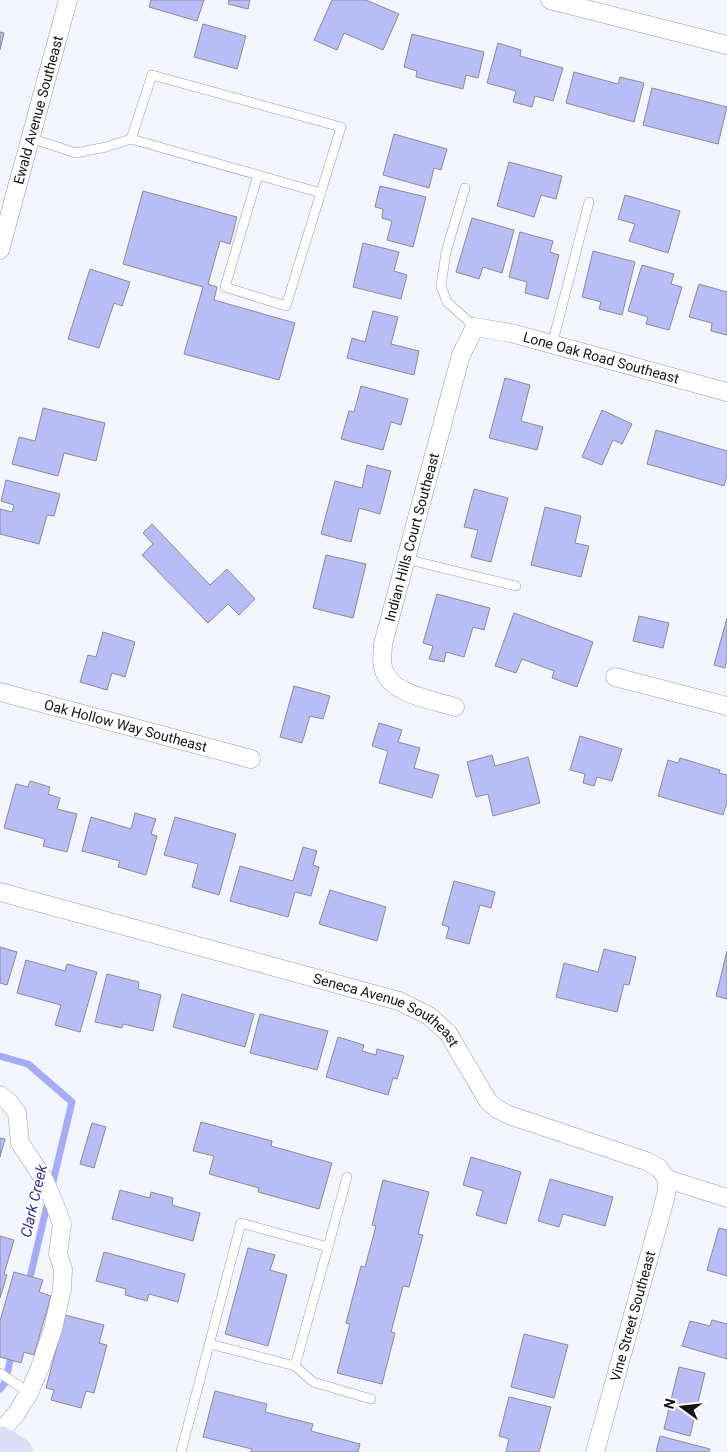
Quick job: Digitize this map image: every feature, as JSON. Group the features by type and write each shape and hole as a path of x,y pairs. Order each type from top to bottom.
{"main road":[{"path":"0,1440 18,1452"}],"street":[{"name":"Ewald Avenue Southeast","path":"0,250 68,0"},
{"path":"550,0 727,44"},
{"name":"Lone Oak Road Southeast","path":"475,326 511,333 727,392"},
{"name":"Indian Hills Court Southeast","path":"455,707 402,691 390,681 383,668 383,644 461,355 475,326"},
{"path":"615,677 727,706"},
{"name":"Oak Hollow Way Southeast","path":"0,692 251,758"},
{"name":"Seneca Avenue Southeast","path":"0,892 399,1001 429,1016 448,1033 488,1101 497,1109 509,1116 646,1161 659,1168 666,1179 727,1198"},
{"path":"0,1095 8,1101 17,1113 20,1143 45,1181 62,1224 58,1254 62,1269 62,1289 53,1328 29,1393 16,1414 0,1432"},
{"name":"Vine Street Southeast","path":"595,1452 664,1203 667,1190 666,1179"}],"lane":[{"path":"131,140 152,74 341,127 286,306 226,287 258,175"},
{"path":"30,138 76,153 131,140 321,193"},
{"path":"465,188 446,252 441,286 447,302 475,326"},
{"path":"552,344 589,202"},
{"path":"406,559 516,586"},
{"path":"295,1366 347,1177"},
{"path":"181,1452 241,1223 328,1247"},
{"path":"210,1344 295,1366 313,1382 371,1399"},
{"path":"0,1373 29,1393"}],"building":[{"path":"151,0 204,0 197,21 149,7"},
{"path":"229,0 250,0 248,9 228,4"},
{"path":"332,0 366,0 399,14 383,50 344,33 337,50 314,40"},
{"path":"203,24 246,36 237,69 194,57"},
{"path":"0,32 4,33 0,50"},
{"path":"412,34 484,52 478,78 466,75 463,89 416,77 417,71 404,67"},
{"path":"498,43 521,50 520,56 563,68 553,101 535,96 532,107 513,102 516,91 487,83"},
{"path":"574,72 618,84 620,77 644,83 634,122 566,103"},
{"path":"652,88 727,107 718,144 643,125"},
{"path":"394,134 447,149 441,170 434,168 429,188 383,175"},
{"path":"509,162 562,176 556,199 541,195 534,217 497,206"},
{"path":"380,186 426,197 413,247 387,240 392,221 382,218 383,209 375,207"},
{"path":"143,191 237,217 230,244 220,241 208,284 217,287 214,300 295,323 279,380 184,354 203,287 123,264"},
{"path":"625,195 680,211 668,253 629,241 635,224 618,219"},
{"path":"472,218 514,230 502,273 483,267 479,279 456,272"},
{"path":"520,232 553,241 550,252 559,255 548,299 525,293 527,282 509,277"},
{"path":"363,243 399,252 394,271 407,275 401,299 353,287"},
{"path":"593,251 635,262 622,315 599,309 601,302 582,297"},
{"path":"642,265 674,274 671,284 682,287 669,330 646,324 648,317 628,311"},
{"path":"90,269 130,282 122,306 114,303 99,348 68,339"},
{"path":"699,284 727,292 727,335 711,331 712,323 689,317"},
{"path":"373,311 398,317 391,344 419,351 414,375 347,358 352,338 365,342"},
{"path":"505,378 530,385 521,421 543,427 537,450 489,438"},
{"path":"361,386 408,399 401,425 391,422 383,450 341,439 349,411 354,412"},
{"path":"43,408 105,423 96,461 64,453 58,476 12,464 19,437 35,441"},
{"path":"602,410 632,424 622,444 613,440 602,465 582,457"},
{"path":"656,430 727,451 727,475 724,486 647,464"},
{"path":"367,465 391,471 380,514 359,508 351,542 321,534 335,481 362,488"},
{"path":"6,480 60,494 54,516 47,515 39,544 0,534 0,509 12,512 14,505 1,501"},
{"path":"474,489 508,498 491,562 471,557 478,530 464,527"},
{"path":"545,507 581,516 575,543 589,546 581,577 531,565"},
{"path":"152,524 210,585 227,569 255,599 239,615 228,604 208,623 142,555 153,544 143,533"},
{"path":"326,555 366,564 353,618 313,608"},
{"path":"437,594 490,608 484,630 473,627 464,657 446,652 444,662 429,659 433,646 423,643"},
{"path":"514,613 593,642 577,687 552,678 554,671 522,659 516,673 495,666"},
{"path":"639,616 669,623 663,648 633,641"},
{"path":"727,618 727,659 725,668 714,665"},
{"path":"103,632 135,642 125,677 112,673 107,690 80,682 88,655 96,657"},
{"path":"294,686 330,696 323,719 310,716 302,743 280,737"},
{"path":"379,723 402,730 398,742 420,748 414,768 439,775 432,798 379,783 388,751 372,746"},
{"path":"580,736 622,749 612,781 597,777 594,786 583,783 585,774 570,770"},
{"path":"492,755 495,766 528,757 540,803 493,816 488,794 476,797 467,762"},
{"path":"680,758 720,770 719,773 727,775 727,805 723,815 658,796 668,760 678,763"},
{"path":"30,781 50,787 48,794 60,798 57,809 77,814 67,852 43,846 45,839 4,828 16,784 28,787"},
{"path":"135,813 156,819 151,834 157,836 146,875 118,867 120,861 82,851 91,817 131,829"},
{"path":"175,817 236,834 219,895 192,887 198,864 164,855"},
{"path":"303,847 317,851 313,865 319,867 311,896 295,892 288,917 230,901 240,866 293,881"},
{"path":"454,881 495,892 491,908 480,905 469,944 446,938 449,927 442,925"},
{"path":"330,890 386,907 377,941 319,924"},
{"path":"0,947 17,952 7,985 0,983"},
{"path":"604,949 636,957 629,985 624,984 617,1012 556,997 564,963 598,972"},
{"path":"727,951 727,999 716,996"},
{"path":"26,960 65,971 67,964 97,972 80,1032 55,1025 61,1005 17,993"},
{"path":"107,974 139,982 138,989 161,995 153,1031 123,1024 122,1028 95,1022"},
{"path":"182,994 254,1014 245,1047 173,1027"},
{"path":"260,1014 328,1031 317,1070 250,1053"},
{"path":"338,1037 364,1045 362,1051 376,1055 377,1049 404,1056 397,1079 393,1078 388,1095 326,1077"},
{"path":"201,1122 272,1141 271,1146 332,1163 319,1209 258,1192 259,1188 209,1174 214,1156 193,1151"},
{"path":"92,1123 106,1127 94,1168 80,1164"},
{"path":"0,1138 5,1139 0,1157"},
{"path":"471,1157 521,1172 506,1224 476,1215 483,1191 463,1185"},
{"path":"550,1179 613,1197 605,1226 563,1214 559,1227 538,1221"},
{"path":"383,1180 429,1192 418,1234 423,1235 409,1287 403,1286 391,1332 395,1333 382,1384 337,1373 350,1324 346,1323 361,1266 365,1267 376,1226 372,1225"},
{"path":"120,1190 150,1198 151,1192 173,1198 172,1205 200,1213 193,1241 112,1219"},
{"path":"719,1228 727,1230 727,1276 707,1270"},
{"path":"0,1236 14,1240 4,1274 7,1275 0,1298"},
{"path":"248,1248 275,1255 270,1270 287,1275 268,1346 225,1334"},
{"path":"104,1252 185,1274 178,1302 149,1294 147,1301 125,1295 126,1289 96,1281"},
{"path":"14,1272 43,1280 39,1292 51,1296 34,1355 24,1352 21,1363 0,1357 0,1321"},
{"path":"65,1315 104,1325 99,1343 107,1345 94,1393 86,1391 81,1408 51,1400 54,1390 46,1388"},
{"path":"712,1320 727,1324 727,1359 682,1346 690,1321 710,1326"},
{"path":"524,1334 568,1345 554,1398 511,1387"},
{"path":"679,1367 705,1373 690,1436 664,1429"},
{"path":"215,1391 267,1404 265,1412 313,1424 311,1431 360,1444 358,1452 251,1452 252,1449 203,1437"},
{"path":"509,1397 551,1407 539,1452 506,1452 509,1439 499,1436"},
{"path":"660,1436 710,1449 709,1452 656,1452"}],"waterway":[{"name":"Clark Creek","path":"0,1056 28,1064 72,1102 52,1186"},
{"name":"Clark Creek","path":"28,1286 48,1201"},
{"name":"Clark Creek","path":"0,1389 5,1383 12,1352"}]}
